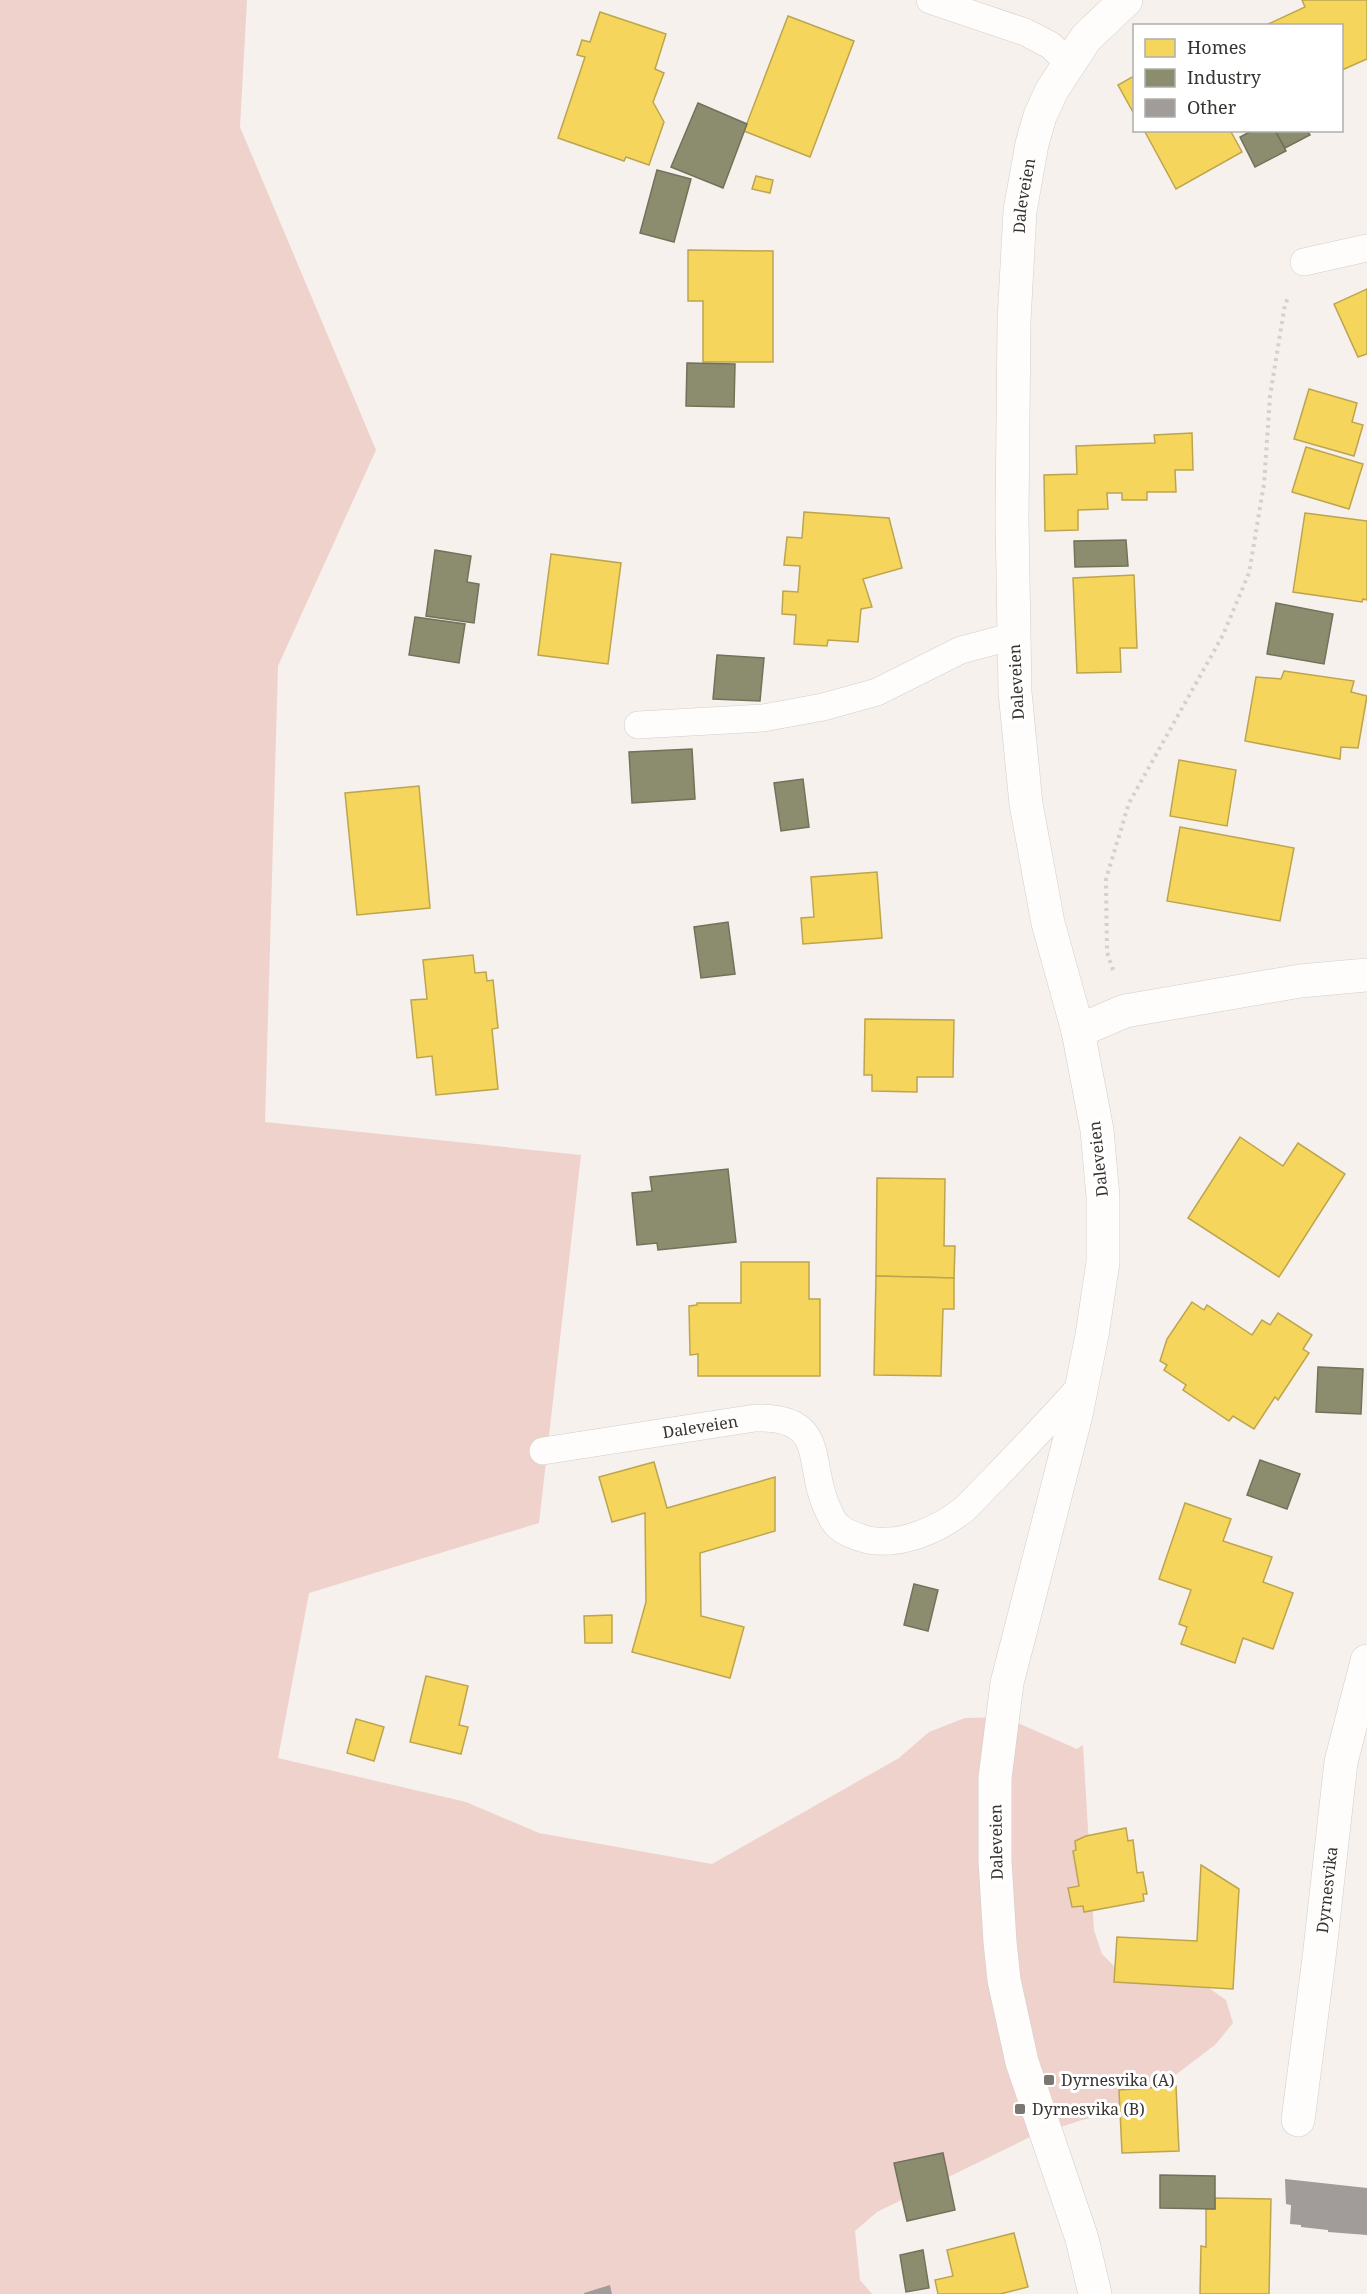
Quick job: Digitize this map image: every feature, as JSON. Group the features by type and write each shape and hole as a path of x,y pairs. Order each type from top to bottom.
{"main road":[{"name":"Daleveien","path":"1095,2294 1082,2239 1022,2062 1004,1980 995,1861 995,1778 1007,1683 1082,1385 1103,1262 1103,1197 1097,1130 1078,1031 1048,923 1026,804 1015,692 1012,519 1014,321 1020,211 1032,144 1040,116 1052,90 1086,39 1126,0"},
{"path":"1078,1031 1125,1011 1300,981 1367,975"},
{"name":"Dyrnesvika","path":"1298,2120 1341,1762 1367,1661"}],"lane":[{"path":"930,0 1025,32 1050,45 1069,63"},
{"path":"1304,262 1367,248"},
{"path":"638,725 763,718 823,707 877,692 961,650 1014,636"},
{"name":"Daleveien","path":"543,1451 755,1418 776,1418 798,1426 807,1437 813,1448 825,1503 836,1524 855,1537 880,1542 914,1537 931,1530 962,1511 1082,1385"}],"path":[{"path":"1125,1011 1107,952 1106,879 1129,803 1223,635 1249,573 1264,484 1270,396 1286,304 1304,262"}],"shaded area":[{"path":"0,0 247,0 240,127 376,450 278,666 265,1122 581,1155 539,1523 309,1593 278,1758 466,1802 539,1833 712,1864 899,1758 929,1732 965,1718 1004,1717 1077,1749 1083,1745 1094,1930 1102,1954 1121,1973 1206,1986 1226,2000 1233,2023 1216,2044 1131,2109 1082,2120 1030,2137 877,2212 855,2231 860,2280 872,2294 0,2294"}],"building: Homes":[{"path":"1302,0 1367,0 1367,59 1343,70 1343,24 1268,24 1305,7"},
{"path":"600,12 666,34 655,69 664,73 653,102 664,122 649,165 626,157 624,161 558,138 585,57 577,55 582,40 590,42"},
{"path":"788,16 854,41 810,157 744,131"},
{"path":"1133,77 1133,112 1118,85"},
{"path":"1145,132 1231,132 1242,152 1176,189"},
{"path":"756,176 773,180 770,193 752,189"},
{"path":"688,250 773,251 773,362 703,362 703,301 688,301"},
{"path":"1367,289 1367,354 1358,357 1334,304"},
{"path":"1309,389 1357,403 1352,422 1363,425 1354,456 1294,439"},
{"path":"1192,433 1193,470 1175,470 1176,492 1147,492 1147,500 1122,500 1122,493 1107,493 1108,509 1078,510 1078,530 1045,531 1044,475 1077,474 1076,446 1155,443 1154,435"},
{"path":"1306,447 1363,464 1349,509 1292,492"},
{"path":"804,512 889,518 902,568 863,579 872,607 861,609 858,642 828,640 827,646 794,644 796,615 782,614 783,591 798,592 800,566 784,565 787,537 802,538"},
{"path":"1305,513 1367,521 1367,600 1363,599 1362,602 1293,592"},
{"path":"551,554 621,563 608,664 538,655"},
{"path":"1134,575 1137,648 1120,648 1121,672 1077,673 1073,578"},
{"path":"1284,671 1354,681 1351,692 1367,696 1358,748 1341,747 1340,759 1245,741 1256,677 1281,679"},
{"path":"1179,760 1236,770 1227,826 1170,816"},
{"path":"419,786 430,908 357,915 345,793"},
{"path":"1180,827 1294,848 1280,921 1167,901"},
{"path":"877,872 882,938 803,944 801,918 814,917 811,877"},
{"path":"473,955 475,973 486,972 487,981 493,980 498,1028 492,1029 498,1089 436,1095 432,1056 417,1058 411,1000 427,999 423,960"},
{"path":"865,1019 954,1020 953,1077 917,1077 917,1092 872,1091 872,1075 864,1075"},
{"path":"1240,1137 1283,1166 1298,1143 1345,1174 1279,1277 1188,1218"},
{"path":"877,1178 945,1179 944,1246 955,1246 954,1278 876,1276"},
{"path":"741,1262 809,1262 809,1299 820,1299 820,1376 698,1376 698,1354 690,1355 689,1306 697,1305 697,1303 741,1303"},
{"path":"876,1276 954,1278 954,1309 943,1309 941,1376 874,1375"},
{"path":"1192,1302 1204,1310 1207,1305 1252,1335 1262,1320 1270,1325 1278,1313 1312,1335 1303,1349 1309,1353 1278,1400 1275,1397 1254,1429 1233,1416 1229,1421 1183,1390 1186,1385 1164,1370 1167,1365 1160,1361 1167,1339"},
{"path":"654,1462 667,1508 775,1477 775,1531 700,1553 701,1616 744,1627 730,1678 632,1652 646,1602 645,1513 612,1522 599,1477"},
{"path":"1185,1503 1231,1519 1223,1541 1272,1557 1263,1582 1293,1593 1273,1649 1243,1638 1235,1663 1181,1644 1187,1627 1179,1624 1191,1590 1159,1579"},
{"path":"612,1615 612,1643 585,1643 584,1616"},
{"path":"426,1676 468,1686 459,1725 468,1727 461,1754 410,1742"},
{"path":"356,1719 384,1727 374,1761 347,1753"},
{"path":"1126,1828 1128,1841 1133,1840 1137,1873 1143,1872 1147,1894 1143,1894 1144,1901 1084,1912 1083,1906 1072,1907 1068,1888 1079,1886 1073,1851 1076,1850 1075,1841 1086,1836"},
{"path":"1201,1865 1239,1889 1233,1989 1114,1982 1117,1937 1197,1941"},
{"path":"1176,2086 1179,2151 1122,2153 1119,2090"},
{"path":"1215,2198 1271,2199 1269,2294 1200,2294 1201,2246 1206,2247 1206,2209 1215,2209"},
{"path":"1014,2233 1028,2287 1000,2294 938,2294 935,2280 953,2276 947,2250"}],"building: Industry":[{"path":"698,103 747,124 723,188 671,167"},
{"path":"1249,132 1276,132 1286,151 1255,167 1240,137"},
{"path":"1276,132 1308,132 1310,135 1285,148"},
{"path":"657,170 691,179 674,242 640,233"},
{"path":"687,363 735,364 734,407 686,406"},
{"path":"1126,540 1128,566 1075,567 1074,541"},
{"path":"435,550 471,556 467,582 479,584 474,623 426,616"},
{"path":"1276,603 1333,614 1324,664 1267,654"},
{"path":"415,617 465,624 459,663 409,655"},
{"path":"717,655 764,658 760,701 713,699"},
{"path":"692,749 695,799 632,803 629,752"},
{"path":"803,779 809,827 781,831 774,783"},
{"path":"728,922 735,974 701,978 694,927"},
{"path":"728,1169 736,1242 658,1250 657,1243 637,1245 632,1193 652,1191 650,1177"},
{"path":"1318,1367 1363,1369 1361,1414 1316,1412"},
{"path":"1260,1460 1300,1474 1287,1509 1247,1495"},
{"path":"914,1584 938,1590 928,1631 904,1625"},
{"path":"943,2153 955,2210 907,2221 894,2163"},
{"path":"1160,2175 1215,2176 1215,2209 1160,2208"},
{"path":"923,2250 929,2288 906,2292 900,2255"}],"building: Other":[{"path":"1285,2179 1367,2188 1367,2235 1328,2232 1328,2230 1290,2224 1291,2205 1286,2204"},
{"path":"610,2285 612,2294 584,2294 584,2293"}],"place":[{"name":"Dyrnesvika (A)","path":"1049,2080"},
{"name":"Dyrnesvika (B)","path":"1020,2109"}]}
